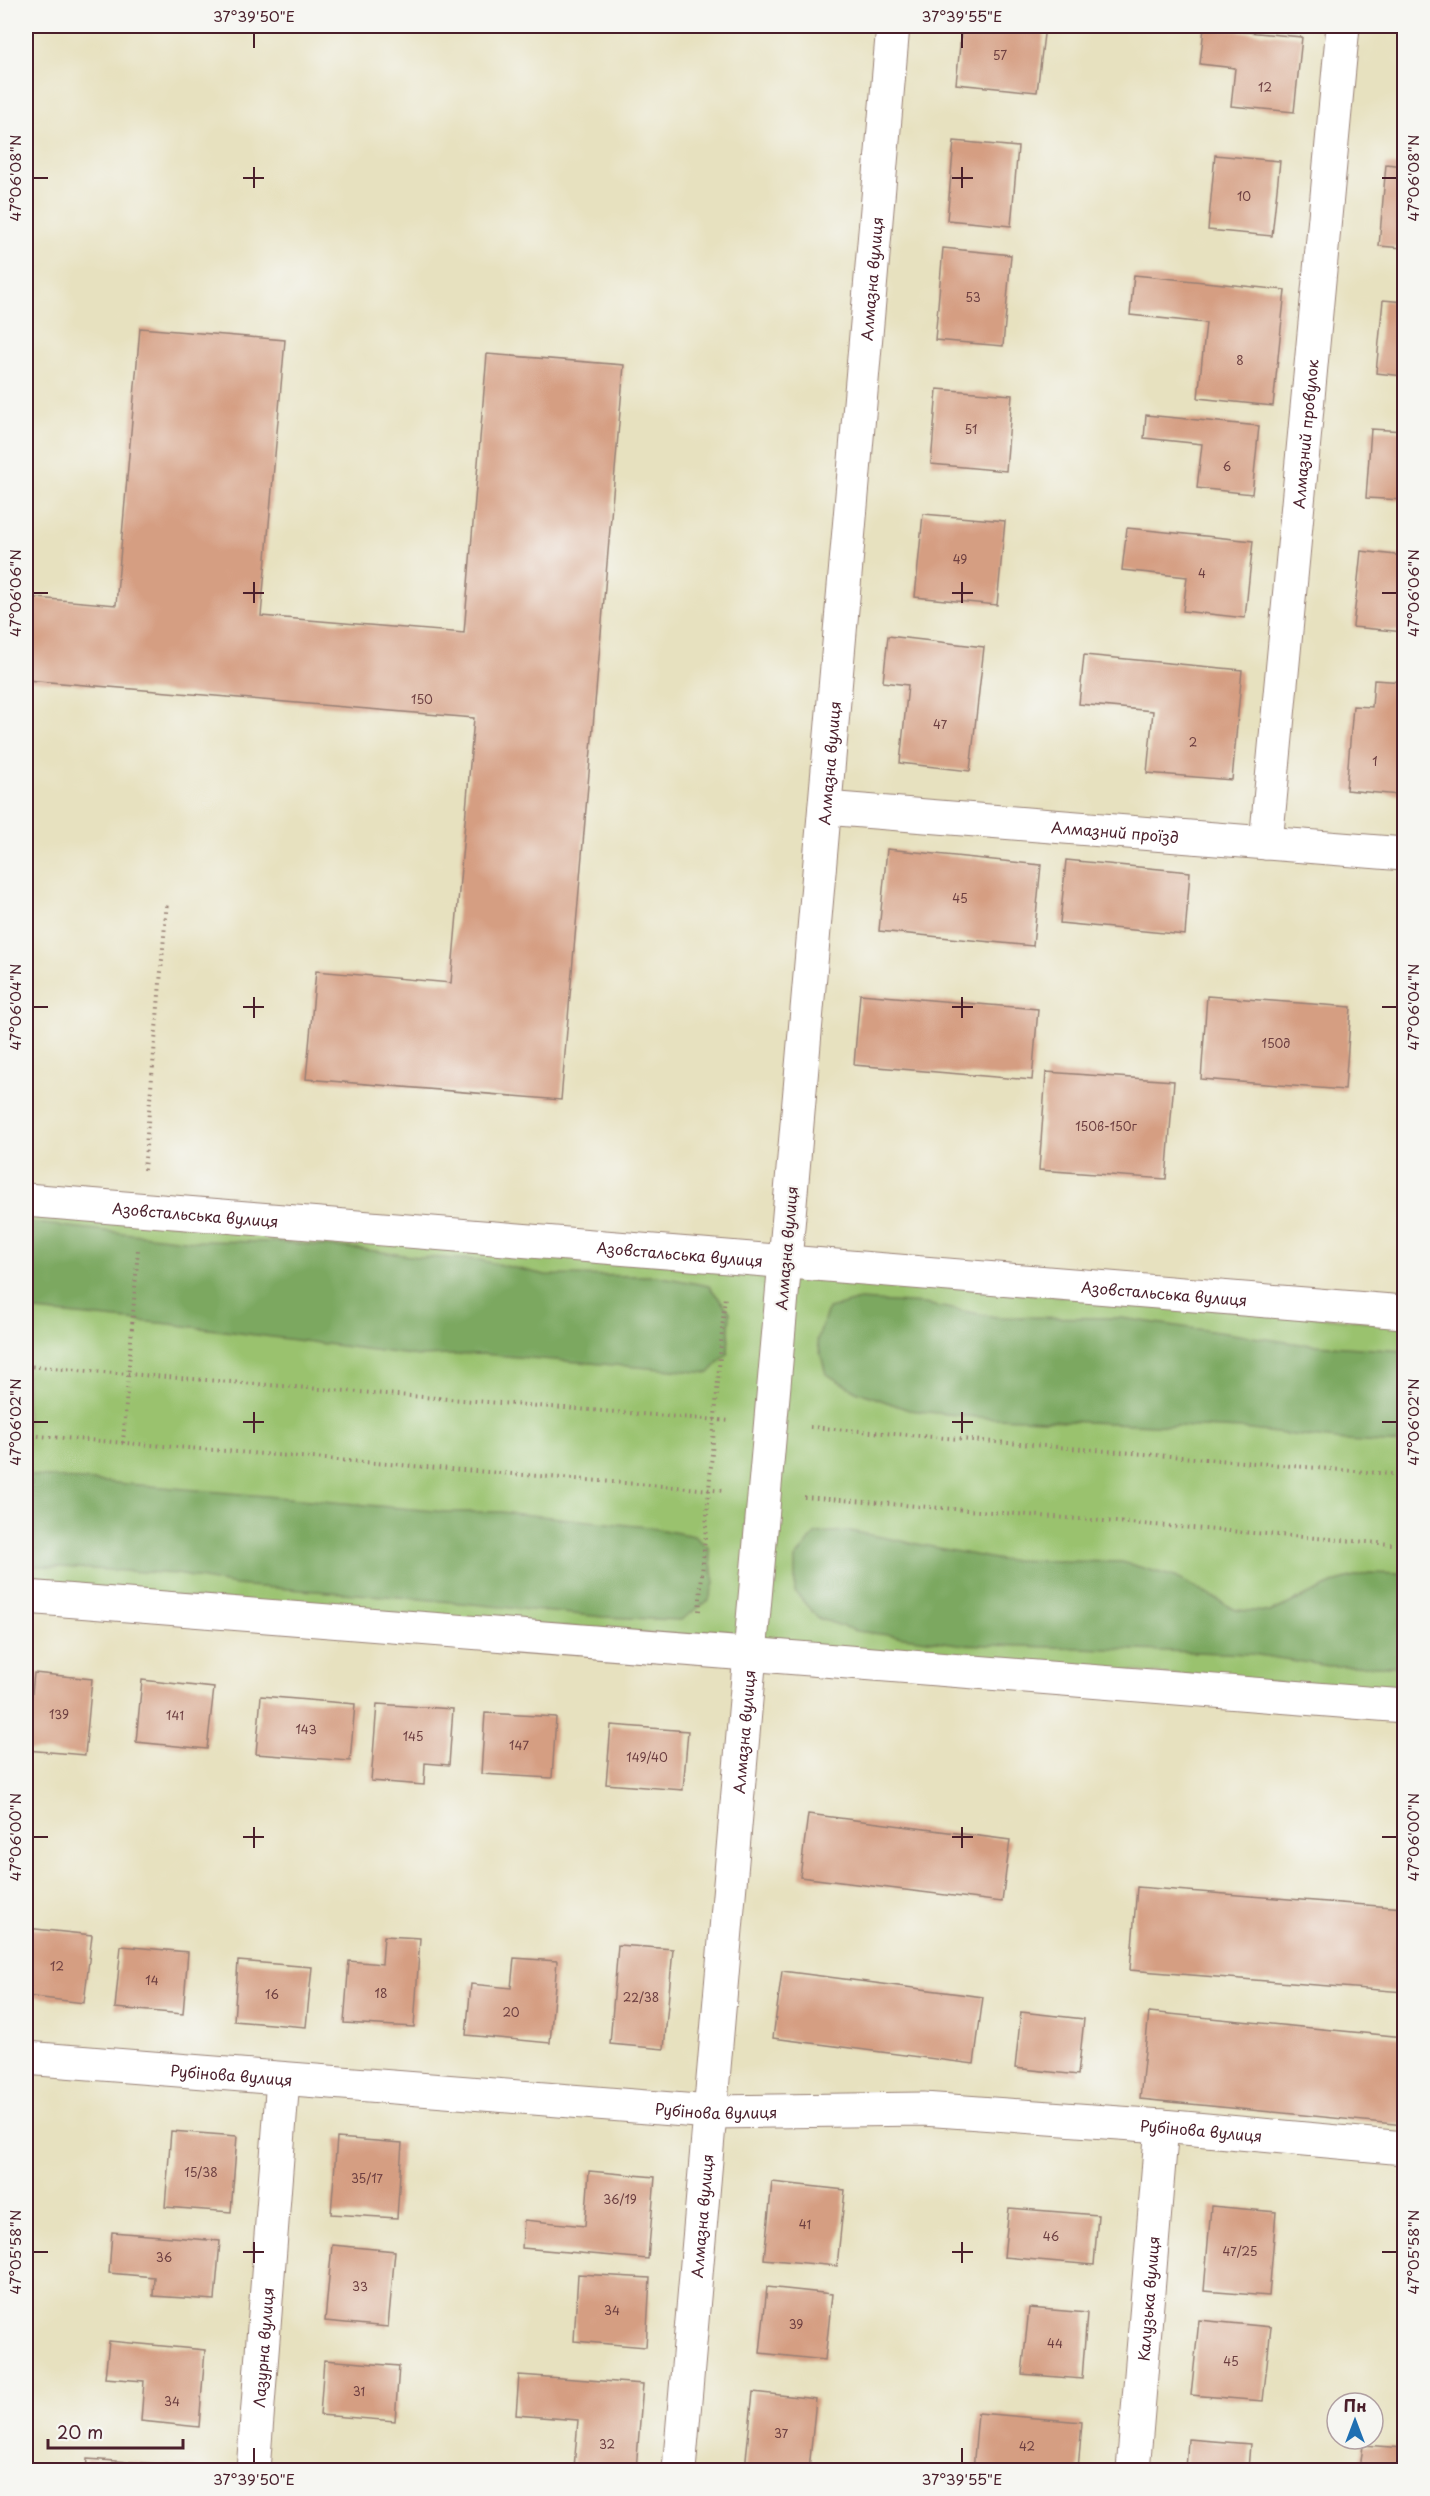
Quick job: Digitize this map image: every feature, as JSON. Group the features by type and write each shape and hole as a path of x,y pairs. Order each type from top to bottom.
{"street":[{"name":"Алмазна вулиця","path":"679,2470 893,26"},
{"name":"Алмазний провулок","path":"1266,843 1343,26"},
{"name":"Алмазний проїзд","path":"825,808 1404,854"},
{"name":"Азовстальська вулиця","path":"26,1200 1404,1312"},
{"path":"26,1597 1404,1706"},
{"name":"Рубінова вулиця","path":"26,2058 710,2112 923,2109 1162,2126 1404,2148"},
{"name":"Лазурна вулиця","path":"253,2470 283,2079"},
{"name":"Калузька вулиця","path":"1133,2470 1162,2126"}],"path":[{"path":"143,1179 167,902"},
{"path":"123,1443 138,1245"},
{"path":"700,1601 726,1285"},
{"path":"26,1365 1404,1475"},
{"path":"26,1435 1404,1545"}],"green space":[{"path":"26,1211 1404,1324 1404,1693 26,1585"},
{"path":"26,1222 194,1241 277,1242 360,1249 418,1257 479,1260 546,1275 657,1276 709,1286 730,1312 728,1353 709,1373 483,1354 419,1356 170,1324 26,1310"},
{"path":"859,1300 925,1304 996,1317 1121,1318 1301,1344 1404,1351 1404,1444 1345,1441 1243,1429 976,1417 909,1410 856,1391 826,1374 817,1340 828,1309"},
{"path":"26,1475 446,1512 501,1512 647,1527 694,1536 709,1548 714,1583 709,1600 681,1620 603,1617 411,1598 235,1585 177,1574 26,1565"},
{"path":"850,1531 1000,1560 1122,1562 1175,1577 1236,1610 1271,1612 1336,1582 1369,1573 1404,1574 1404,1666 1329,1666 1252,1654 959,1644 856,1631 818,1618 795,1592 795,1559 816,1533"}],"building":[{"path":"962,26 1045,26 1037,92 956,84"},
{"path":"1204,28 1302,37 1294,112 1231,106 1235,68 1200,64"},
{"path":"1403,84 1404,124 1399,124"},
{"path":"954,141 1018,147 1011,226 947,220"},
{"path":"1215,155 1280,161 1272,236 1208,230"},
{"path":"1386,164 1404,166 1404,248 1379,246"},
{"path":"943,248 1011,255 1003,346 935,340"},
{"path":"1134,275 1285,290 1273,406 1198,398 1206,323 1130,315"},
{"path":"1383,300 1404,302 1404,376 1376,373"},
{"path":"140,328 285,340 261,616 464,633 487,354 624,365 561,1100 306,1079 316,971 451,983 474,718 26,680 26,597 116,605"},
{"path":"937,389 1012,395 1006,471 931,464"},
{"path":"1146,415 1259,426 1252,494 1197,488 1202,444 1144,438"},
{"path":"1371,429 1404,431 1404,500 1366,498"},
{"path":"923,514 1005,521 997,605 915,597"},
{"path":"1127,528 1253,541 1245,618 1183,611 1187,577 1122,570"},
{"path":"1361,551 1404,556 1404,632 1353,627"},
{"path":"888,636 984,647 970,771 900,763 908,685 883,682"},
{"path":"1084,655 1242,670 1232,780 1147,773 1153,711 1079,704"},
{"path":"1374,680 1404,682 1404,733 1399,795 1346,790 1353,706 1372,707"},
{"path":"887,849 1041,865 1033,946 879,931"},
{"path":"1066,860 1190,872 1185,935 1060,923"},
{"path":"860,994 1038,1009 1032,1080 854,1065"},
{"path":"1207,996 1351,1007 1345,1090 1201,1079"},
{"path":"1046,1072 1174,1081 1166,1179 1039,1170"},
{"path":"34,1673 92,1679 85,1755 26,1750"},
{"path":"142,1680 214,1688 207,1749 136,1742"},
{"path":"261,1696 355,1704 350,1761 256,1754"},
{"path":"377,1704 453,1709 449,1765 425,1763 424,1785 371,1781"},
{"path":"485,1713 556,1717 552,1778 481,1774"},
{"path":"611,1725 688,1731 683,1790 606,1784"},
{"path":"808,1814 1010,1840 1002,1902 800,1877"},
{"path":"1137,1887 1404,1908 1404,1992 1130,1970"},
{"path":"26,1928 92,1935 84,2003 26,1996"},
{"path":"384,1936 420,1938 414,2027 344,2023 349,1961 382,1964"},
{"path":"618,1945 673,1949 664,2049 610,2044"},
{"path":"121,1946 188,1952 183,2014 115,2008"},
{"path":"514,1958 557,1961 550,2043 466,2035 471,1984 511,1988"},
{"path":"238,1961 312,1967 306,2027 234,2021"},
{"path":"782,1971 983,1997 974,2064 773,2038"},
{"path":"1021,2012 1084,2019 1078,2075 1015,2068"},
{"path":"1149,2012 1404,2037 1404,2125 1140,2099"},
{"path":"171,2131 237,2136 231,2212 165,2207"},
{"path":"337,2138 402,2143 397,2218 331,2214"},
{"path":"589,2171 655,2177 648,2259 522,2248 524,2220 585,2226"},
{"path":"772,2182 845,2190 837,2266 764,2259"},
{"path":"1211,2206 1276,2212 1269,2296 1204,2291"},
{"path":"1009,2208 1098,2215 1094,2265 1004,2257"},
{"path":"112,2232 220,2241 215,2300 153,2296 154,2277 109,2273"},
{"path":"332,2245 395,2251 388,2327 325,2321"},
{"path":"578,2274 650,2278 646,2347 574,2341"},
{"path":"767,2287 832,2294 825,2360 760,2353"},
{"path":"1029,2308 1087,2313 1082,2379 1022,2374"},
{"path":"1199,2320 1271,2327 1263,2401 1191,2395"},
{"path":"109,2341 205,2350 199,2427 141,2421 144,2381 105,2378"},
{"path":"324,2360 399,2366 395,2421 320,2415"},
{"path":"519,2375 643,2384 636,2470 574,2468 578,2420 516,2415"},
{"path":"753,2392 816,2399 809,2470 745,2468"},
{"path":"978,2413 1082,2422 1078,2470 973,2470"},
{"path":"1188,2439 1250,2444 1248,2470 1186,2470"},
{"path":"1385,2447 1404,2448 1404,2470 1360,2470 1362,2451 1385,2451"},
{"path":"87,2459 200,2467 200,2470 86,2470"}]}
